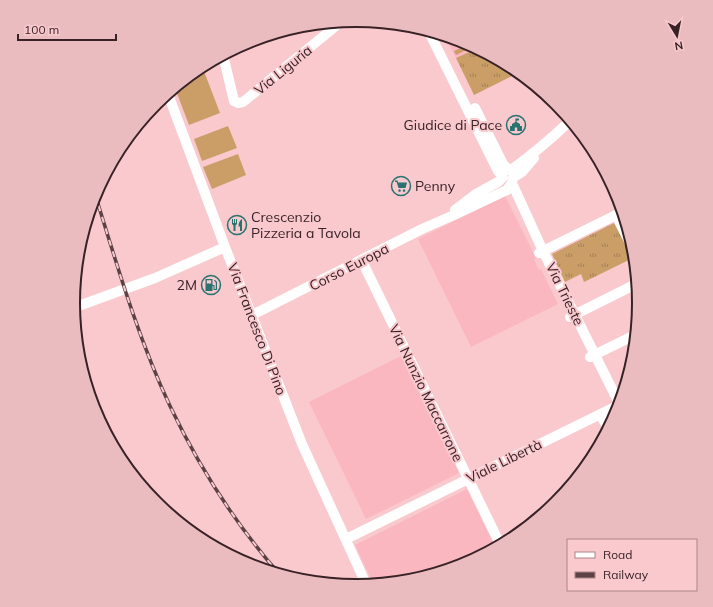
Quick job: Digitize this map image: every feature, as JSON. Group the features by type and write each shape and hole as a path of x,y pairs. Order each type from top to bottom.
{"street":[{"name":"Via Liguria","path":"224,61 234,101 238,103 242,102 333,28"},
{"name":"Via Trieste","path":"432,37 498,171 509,177"},
{"name":"Via Trieste","path":"441,41 503,164 541,252 615,400"},
{"name":"Via Francesco Di Pino","path":"170,100 302,444 364,580"},
{"name":"Corso Europa","path":"252,315 362,261 491,192 509,177 522,172 548,140 566,124"},
{"path":"541,252 614,219 625,237"},
{"path":"80,305 155,278 225,246"},
{"name":"Via Nunzio Maccarrone","path":"362,261 498,541"},
{"path":"573,316 632,286"},
{"path":"592,356 631,337"},
{"name":"Viale Libertà","path":"346,539 612,408"},
{"path":"600,414 605,423"}],"shaded area":[{"path":"448,43 470,52 456,58"},
{"path":"505,196 536,258 534,259 539,270 541,269 558,304 471,347 418,239"},
{"path":"401,356 459,473 366,519 309,402"},
{"path":"467,489 493,544 462,559 428,571 393,578 371,579 355,545"}],"green space":[{"path":"461,48 466,50 456,55 454,51"},
{"path":"470,52 495,64 513,76 474,95 456,58"},
{"path":"205,73 220,113 189,125 177,93"},
{"path":"228,126 237,148 202,161 194,139"},
{"path":"238,154 246,175 212,189 203,167"},
{"path":"614,223 628,248 630,260 584,282 581,274 565,282 552,254"}],"railway":[{"path":"98,205 138,328 158,380 181,429 220,495 264,557 273,567"}],"place":[{"name":"Giudice di Pace","path":"516,125"},
{"name":"Penny","path":"401,186"},
{"name":"Crescenzio Pizzeria a Tavola","path":"237,225"},
{"name":"2M","path":"211,285"}]}
